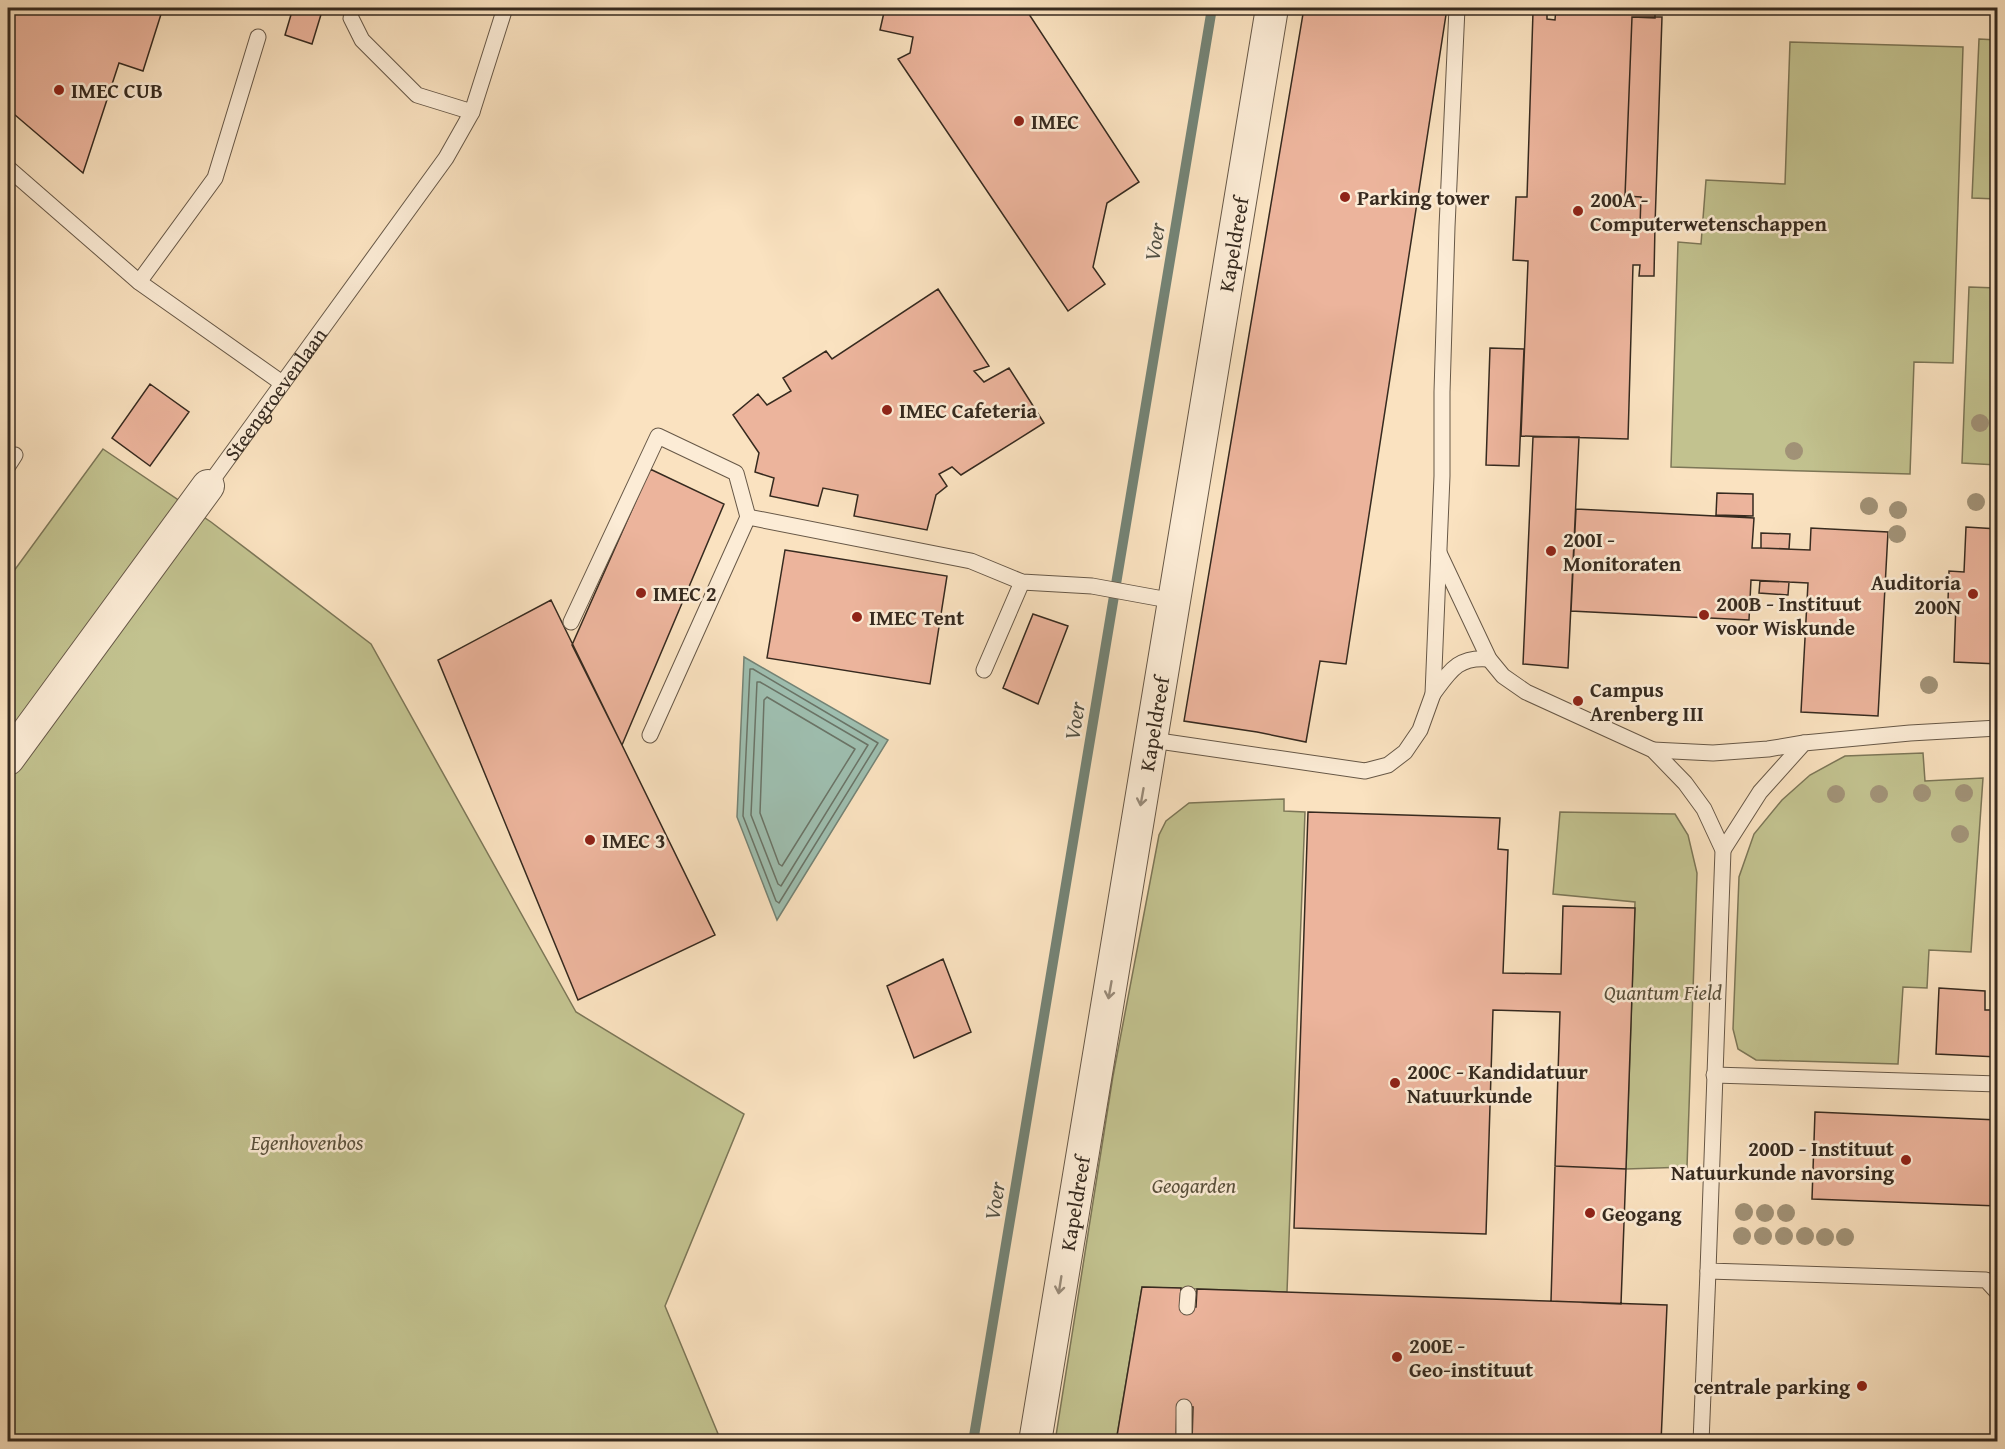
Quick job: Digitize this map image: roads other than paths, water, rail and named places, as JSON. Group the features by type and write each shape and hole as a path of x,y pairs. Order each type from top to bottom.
{"street":[{"name":"Kapeldreef","path":"1035,1442 1272,8"},
{"name":"Steengroevenlaan","path":"8,759 208,486"}],"lane":[{"name":"Steengroevenlaan","path":"208,486 446,158 472,112 505,8"},
{"path":"1433,694 1439,553 1443,356 1457,8"},
{"path":"351,18 362,40 417,95 472,112"},
{"path":"139,282 215,178 258,37"},
{"path":"8,168 139,282 282,383"},
{"path":"571,622 658,436 736,472 748,517 650,735"},
{"path":"748,517 971,561 1022,582 1092,586 1174,601"},
{"path":"1439,553 1490,659 1503,676 1526,692 1653,750 1685,783 1704,809 1723,850 1701,1442"},
{"path":"984,670 1022,582"},
{"path":"1152,740 1365,771 1389,765 1405,752 1420,730 1433,694 1451,669 1474,657 1490,659"},
{"path":"1653,750 1713,753 1910,733 1998,728"},
{"path":"1723,850 1760,792 1804,744"},
{"path":"1714,1075 1998,1084"},
{"path":"1708,1271 1986,1280 1998,1293"},
{"path":"1184,1407 1184,1442"}],"water":[{"path":"744,657 888,740 777,920 737,817"}],"waterway":[{"name":"Voer","path":"973,1442 1212,8"}],"place":[{"name":"IMEC CUB","path":"59,90"},
{"name":"IMEC","path":"1019,121"},
{"name":"Parking tower","path":"1345,197"},
{"name":"200A - Computerwetenschappen","path":"1578,211"},
{"name":"IMEC Cafeteria","path":"887,410"},
{"name":"200I - Monitoraten","path":"1551,551"},
{"name":"IMEC 2","path":"641,593"},
{"name":"Auditoria 200N","path":"1973,594"},
{"name":"200B - Instituut voor Wiskunde","path":"1704,615"},
{"name":"IMEC Tent","path":"857,617"},
{"name":"Campus Arenberg III","path":"1578,701"},
{"name":"IMEC 3","path":"590,840"},
{"name":"200C - Kandidatuur Natuurkunde","path":"1395,1083"},
{"name":"200D - Instituut Natuurkunde navorsing","path":"1906,1160"},
{"name":"Geogang","path":"1590,1213"},
{"name":"200E - Geo-instituut","path":"1397,1357"},
{"name":"centrale parking","path":"1862,1386"}],"park label":[{"name":"Quantum Field","path":"1663,992"},
{"name":"Egenhovenbos","path":"307,1142"},
{"name":"Geogarden","path":"1194,1185"}]}
